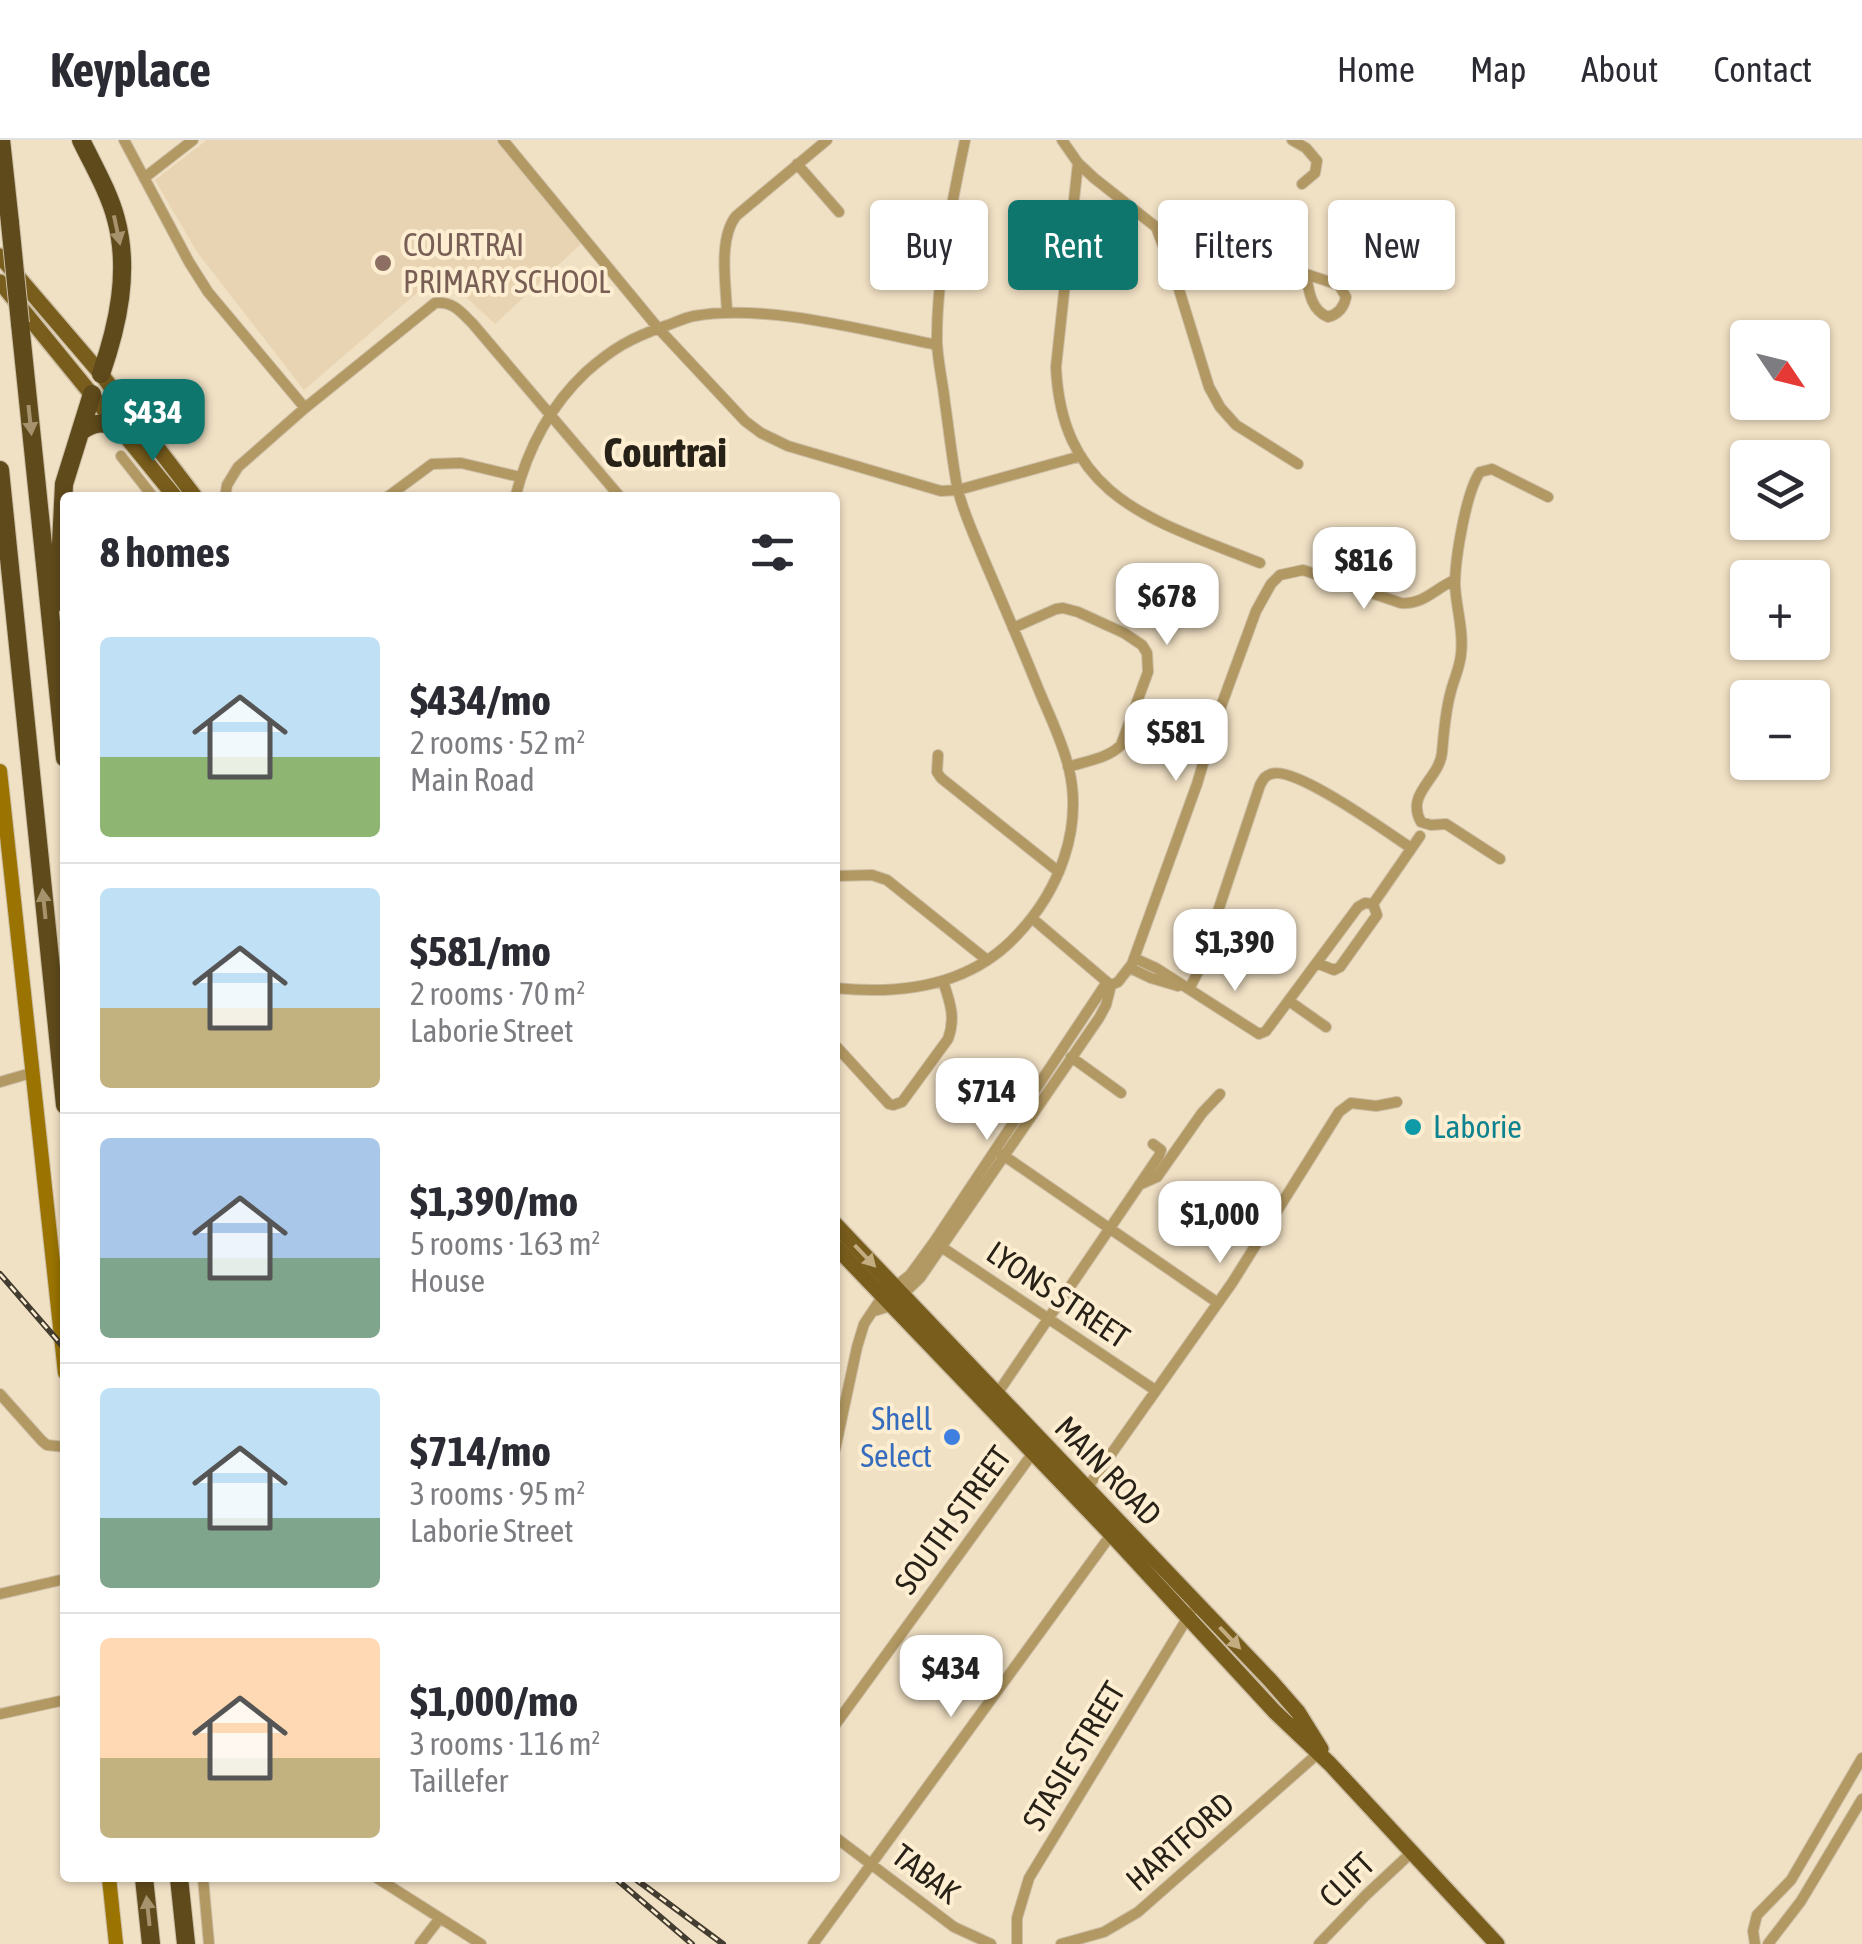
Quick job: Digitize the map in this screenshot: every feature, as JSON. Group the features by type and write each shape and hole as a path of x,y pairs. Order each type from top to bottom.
{"highway":[{"path":"1,140 60,710"},
{"path":"81,140 116,217 121,245 119,308 101,374"},
{"path":"63,492 92,394"},
{"path":"80,432 102,422 121,430"},
{"path":"0,470 60,1056"},
{"path":"144,1882 151,1944"},
{"path":"179,1882 186,1944"}],"main road":[{"path":"0,256 101,374 191,492"},
{"path":"0,282 171,492"},
{"path":"92,394 101,374"},
{"name":"MAIN ROAD","path":"840,1231 889,1300 997,1394 1037,1447"},
{"name":"MAIN ROAD","path":"840,1251 1037,1447 1193,1610 1286,1698 1323,1756 1496,1944"}],"street":[{"path":"124,140 208,292 306,408"},
{"path":"144,178 193,140"},
{"path":"503,140 658,328 745,421 761,433 788,446 941,491 958,490 1080,456"},
{"path":"727,314 728,229 736,216 826,140"},
{"path":"840,988 890,992 944,982 1009,945 1032,919 1059,872 1072,830 1068,767 958,490 937,345 950,221 965,140"},
{"path":"1062,140 1078,163 1156,227 1220,407 1236,425 1298,464"},
{"path":"1292,140 1317,161 1315,174 1302,184"},
{"path":"1078,163 1056,367 1062,416 1080,456 1118,498 1137,512 1260,563"},
{"path":"797,164 839,212"},
{"path":"1306,275 1344,290 1344,305 1338,312 1328,317 1318,312 1306,275"},
{"path":"226,492 238,467 306,408 435,303 446,302 457,308 551,413 616,492"},
{"path":"516,492 536,438 572,386 630,338 692,316 762,314 937,345"},
{"path":"121,456 149,492"},
{"path":"394,492 432,464 461,463 520,477"},
{"path":"1500,859 1446,824 1432,826 1421,822 1416,814 1420,794 1440,761 1444,725 1462,654 1456,580 1474,481 1480,472 1492,469 1548,496"},
{"path":"1032,919 1109,983 1118,982 1132,963 1256,610 1270,584 1280,575 1303,570 1412,604 1456,580"},
{"path":"1013,628 1063,608 1124,632 1147,652 1148,672 1122,745 1108,754 1068,767"},
{"path":"938,755 937,772 941,778 1059,872"},
{"path":"0,771 60,1321"},
{"path":"1189,990 1265,777 1278,773 1328,793 1411,848"},
{"path":"1373,904 1420,836"},
{"path":"840,876 872,874 887,880 987,960"},
{"path":"1132,963 1156,968 1259,1034 1266,1031 1358,907 1373,904"},
{"path":"1318,964 1334,970 1340,967 1377,915 1373,904"},
{"path":"840,1050 889,1104 902,1102 952,1030 944,982"},
{"path":"840,1427 864,1324 938,1245 1065,1059 1104,1010 1109,983"},
{"path":"1289,1001 1326,1027"},
{"path":"1065,1059 1121,1094"},
{"path":"0,1082 31,1072"},
{"path":"1138,1185 1157,1178 1202,1112 1220,1094"},
{"path":"1082,1494 1264,1235 1339,1112 1351,1103 1376,1106 1397,1102"},
{"path":"997,1394 1161,1153 1153,1144"},
{"path":"999,1153 1218,1302"},
{"name":"LYONS STREET","path":"938,1245 1155,1390"},
{"path":"0,1394 42,1440 60,1446"},
{"name":"SOUTH STREET","path":"840,1718 1037,1447"},
{"path":"813,1944 1116,1529"},
{"path":"0,1594 60,1580"},
{"name":"STASIE STREET","path":"1017,1944 1017,1918 1029,1878 1193,1610"},
{"path":"0,1714 60,1701"},
{"name":"HARTFORD","path":"1061,1944 1104,1932 1138,1912 1323,1756"},
{"path":"1755,1944 1757,1915 1791,1880 1862,1758"},
{"path":"1768,1944 1801,1901 1862,1799"},
{"name":"TABAK","path":"840,1841 954,1926 991,1944"},
{"name":"CLIFT","path":"1319,1944 1412,1853"},
{"path":"110,1882 116,1944"},
{"path":"203,1882 209,1944"},
{"path":"383,1882 481,1944"},
{"path":"420,1944 440,1918"}],"shaded area":[{"name":"COURTRAI PRIMARY SCHOOL","path":"207,140 496,140 583,242 495,324 440,273 304,390 197,252 155,180"}],"railway":[{"path":"0,1274 60,1343"},
{"path":"620,1882 692,1944"},
{"path":"639,1882 723,1944"}],"place":[{"name":"COURTRAI PRIMARY SCHOOL","path":"383,263"},
{"name":"Laborie","path":"1413,1127"},
{"name":"Shell Select","path":"952,1437"}],"district":[{"name":"Courtrai","path":"665,452"}]}
